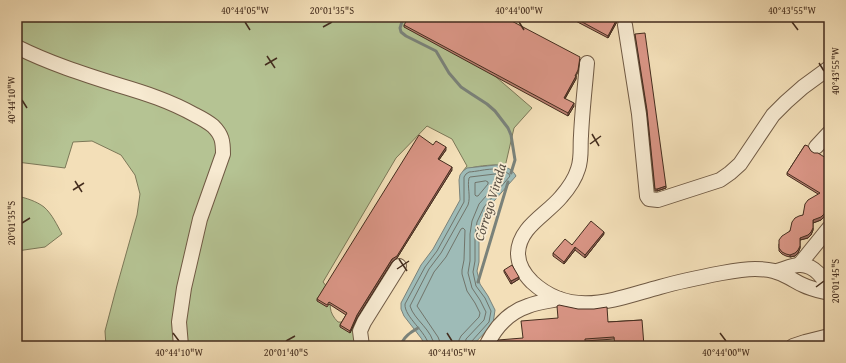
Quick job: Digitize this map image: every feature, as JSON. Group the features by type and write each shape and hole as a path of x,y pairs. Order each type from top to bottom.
{"street":[{"path":"625,25 639,114 647,196 649,199 658,200 705,186 720,180 730,173 740,164 773,115 803,87 829,68"},
{"path":"17,47 37,57 76,72 179,106 212,125 220,135 223,144 223,154 200,219 184,288 179,322 181,346"},
{"path":"587,63 581,136 581,155 578,169 571,184 561,198 536,220 526,231 520,243 518,253 519,263 526,276 546,293 559,299 583,304 602,303 703,276 754,269 777,271 803,285 829,293 828,286 824,279 814,269 808,266 799,265 777,271"},
{"path":"816,147 829,133"},
{"path":"799,265 829,228"},
{"path":"362,346 360,331 364,322 399,266"},
{"path":"486,346 498,327 517,311 528,306 559,299"},
{"path":"793,346 829,336"}],"green space":[{"path":"17,17 405,17 467,52 532,108 514,128 505,167 487,165 473,167 463,171 467,166 452,139 427,126 396,158 323,282 331,292 331,312 338,322 360,323 365,346 106,346 105,331 137,215 140,194 135,175 121,155 92,141 73,142 65,168 17,162"},
{"path":"17,196 31,200 44,207 52,216 62,234 45,247 17,251"}],"water":[{"path":"496,165 508,168 516,176 487,209 481,223 479,235 479,262 477,271 480,284 495,310 493,324 472,346 426,346 404,316 401,309 401,303 421,265 433,249 460,200 460,175 467,168"}],"building":[{"path":"409,17 504,17 580,57 576,76 564,98 574,103 568,113 404,25"},
{"path":"573,17 618,17 608,36"},
{"path":"645,33 666,186 657,189 655,189 647,110 635,34"},
{"path":"419,135 433,145 436,141 446,147 438,159 452,167 397,256 392,259 357,315 350,331 340,325 347,313 329,302 327,305 317,299"},
{"path":"805,145 808,146 814,153 818,153 829,160 829,201 826,202 826,210 824,214 813,220 813,228 811,232 800,238 800,246 798,250 790,255 782,252 779,248 779,240 790,231 792,222 795,218 803,215 805,204 808,200 820,193 787,173"},
{"path":"591,221 604,232 585,255 575,247 564,262 553,253 565,239 572,245"},
{"path":"512,265 519,277 511,281 504,270"},
{"path":"559,305 578,309 607,307 608,322 642,320 644,346 615,346 614,337 585,339 585,346 496,346 498,340 523,338 521,321 558,318 557,306"},
{"path":"829,342 829,346 815,346"}],"waterway":[{"name":"Córrego Virada","path":"399,17 402,21 400,28 401,32 436,51 449,73 461,87 487,104 495,111 508,128 511,135 515,160 511,173"},
{"name":"Córrego Virada","path":"478,282 508,182"},
{"path":"401,346 405,337 418,328"}]}
